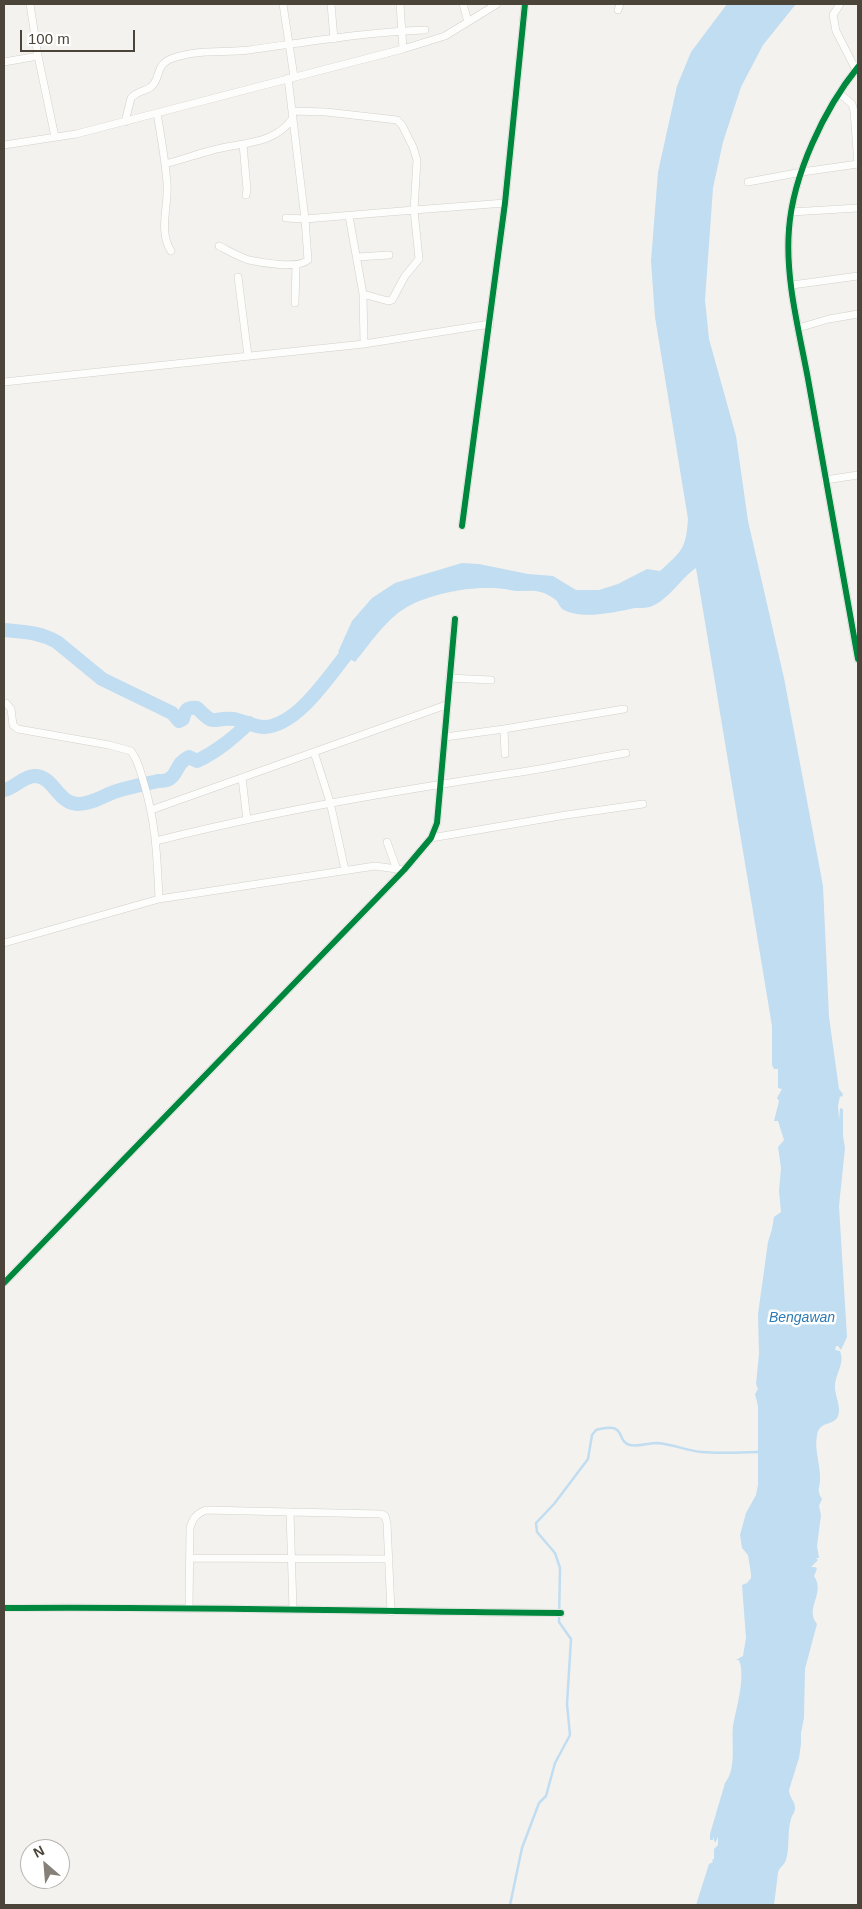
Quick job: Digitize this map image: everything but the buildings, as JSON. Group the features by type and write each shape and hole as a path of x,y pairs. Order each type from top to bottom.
{"street":[{"path":"30,4 38,56 55,137"},
{"path":"219,246 247,259 272,264 302,264 308,260 293,114 290,44 283,4"},
{"path":"331,4 334,39"},
{"path":"400,4 404,49"},
{"path":"464,4 468,22"},
{"path":"4,145 55,137 125,122 291,77 404,49 445,36 498,4"},
{"path":"462,526 505,204 525,4"},
{"path":"840,4 833,15 834,25 857,68 839,93 813,143 802,172 791,212 788,249 798,328 845,588 855,623 858,659"},
{"path":"125,122 131,98 150,87 154,83 162,64 173,58 208,52 247,50 424,30"},
{"path":"4,62 38,56"},
{"path":"748,182 858,164 854,111 852,104 839,93"},
{"path":"293,114 326,112 397,120 402,125 413,146 417,160 414,210 419,259 405,276 392,300 363,294"},
{"path":"157,113 168,184 164,226 171,251"},
{"path":"165,164 215,149 260,142 271,138 288,125 293,114"},
{"path":"243,144 246,194"},
{"path":"286,218 305,219 505,204"},
{"path":"791,212 858,208"},
{"path":"350,216 363,294 364,344"},
{"path":"357,257 389,255"},
{"path":"295,303 296,264"},
{"path":"792,285 858,276"},
{"path":"238,277 248,356"},
{"path":"798,328 829,319 858,314"},
{"path":"4,382 364,344 490,324"},
{"path":"825,480 858,475"},
{"path":"4,1283 431,838 437,823 455,619"},
{"path":"449,678 491,680"},
{"path":"4,703 11,709 14,728 128,749 137,760 151,810 156,840 159,899"},
{"path":"151,810 446,705"},
{"path":"445,737 624,709"},
{"path":"504,729 505,754"},
{"path":"314,752 330,802 345,870"},
{"path":"156,840 330,802 626,753"},
{"path":"242,778 247,820"},
{"path":"431,838 643,804"},
{"path":"387,842 400,869"},
{"path":"4,943 159,899 375,866 400,869"},
{"path":"189,1608 190,1528 193,1519 206,1510 381,1514 385,1516 387,1523 391,1612"},
{"path":"290,1512 293,1609"},
{"path":"190,1558 389,1559"},
{"path":"4,1608 147,1607 561,1613"}],"water":[{"name":"Bengawan","path":"727,4 796,4 763,45 741,87 723,142 713,188 705,300 709,339 736,436 748,521 784,678 823,886 829,1017 839,1089 843,1094 842,1097 840,1096 838,1106 839,1120 840,1108 843,1109 845,1148 839,1206 847,1337 841,1350 836,1346 835,1350 840,1351 841,1355 841,1364 835,1385 839,1414 835,1420 823,1426 817,1435 816,1446 820,1475 819,1491 822,1499 819,1506 821,1515 817,1546 819,1558 816,1558 818,1560 811,1567 817,1569 814,1576 818,1589 813,1612 817,1624 805,1669 804,1718 799,1758 789,1790 795,1810 791,1818 786,1860 778,1873 774,1905 696,1905 709,1864 714,1859 714,1849 718,1845 718,1837 715,1843 713,1836 713,1840 710,1840 710,1834 732,1763 733,1726 740,1693 741,1675 739,1660 736,1660 743,1656 746,1638 742,1585 751,1578 748,1555 742,1548 740,1535 746,1513 756,1495 758,1485 758,1406 755,1394 758,1389 756,1384 759,1354 758,1314 768,1242 774,1217 781,1212 779,1191 781,1168 778,1147 784,1140 778,1121 774,1121 779,1101 777,1098 782,1089 778,1088 778,1069 774,1069 772,1065 772,1026 696,568 657,604 645,608 590,615 572,613 563,609 551,597 535,591 485,588 443,593 418,602 399,612 379,632 355,662 338,652 352,621 372,598 395,583 462,563 479,564 528,574 553,576 576,590 599,590 618,584 647,569 660,571 678,554 686,537 688,519 655,317 651,261 658,172 677,86 691,52"}],"waterway":[{"path":"4,630 38,634 57,642 102,679 172,713 179,721 183,719 187,710 197,708 211,720 234,719 264,727 277,724 301,709 323,685 355,641"},
{"path":"4,790 30,777 41,777 71,803 88,803 122,790 168,780 179,765 189,757 197,761 205,757 225,744 249,723"},
{"path":"510,1905 522,1848 539,1803 546,1796 555,1763 570,1735 567,1704 571,1639 559,1622 560,1568 555,1553 537,1532 536,1523 554,1504 588,1459 592,1435 596,1430 613,1428 630,1445 657,1443 702,1452 760,1452"}],"cycle path":[{"path":"462,526 505,203 525,4"},
{"path":"858,67 833,102 812,144 792,208 788,248 794,304 858,659"},
{"path":"4,1283 404,870 431,838 437,823 455,619"},
{"path":"4,1608 561,1613"}]}
